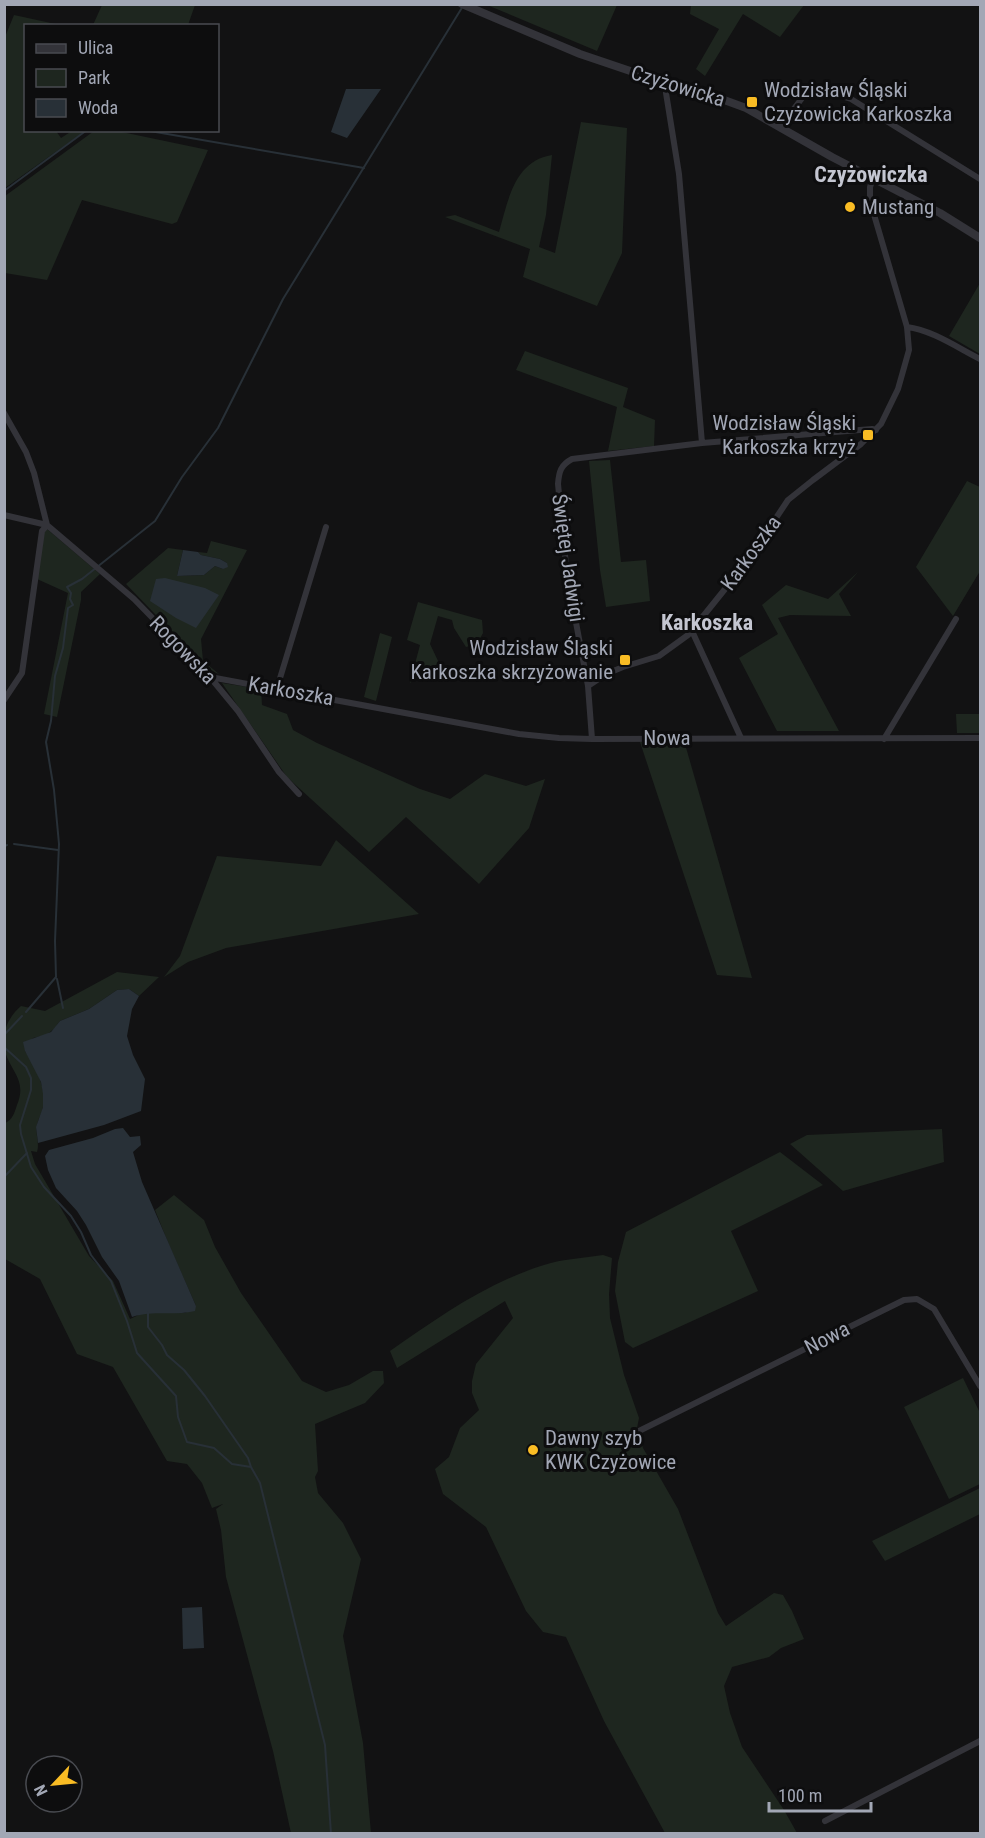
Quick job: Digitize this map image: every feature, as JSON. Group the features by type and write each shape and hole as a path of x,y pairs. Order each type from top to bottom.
{"street":[{"name":"Czyżowicka","path":"466,6 580,54 746,108 981,238"},
{"path":"666,82 679,174 702,443"},
{"path":"780,127 809,89 815,88 851,99 981,179"},
{"name":"Karkoszka","path":"588,686 606,674 659,656 692,631 746,563 788,500 861,444 876,430 890,406 905,370 909,350 907,327 870,201 870,187 873,178"},
{"path":"907,327 928,333 981,359"},
{"path":"4,413 26,452 34,473 47,525 42,531 22,673 4,700"},
{"name":"Świętej Jadwigi","path":"588,686 567,575 558,484 559,472 563,464 572,459 702,443 876,430"},
{"name":"Rogowska","path":"4,515 47,525 134,599 210,677 238,711 279,772 299,794"},
{"path":"277,688 326,527"},
{"path":"884,739 956,619"},
{"path":"692,631 741,738"},
{"name":"Karkoszka","path":"210,677 519,734 592,739"},
{"path":"588,686 592,739"},
{"name":"Nowa","path":"592,739 981,738"},
{"name":"Nowa","path":"639,1431 904,1300 917,1299 934,1309 981,1386"},
{"path":"825,1821 981,1741"}],"green space":[{"path":"102,4 195,5 188,24 93,24"},
{"path":"617,4 597,51 487,5"},
{"path":"691,4 804,5 780,37 743,14 705,76 696,69 719,29 690,14"},
{"path":"14,15 55,24 24,24 24,132 57,132 61,138 70,132 84,132 5,188 5,37"},
{"path":"581,122 627,128 622,253 597,306 523,277 530,249 445,217 455,215 499,232 510,196 521,174 529,165 552,155 546,215 539,247 555,253"},
{"path":"93,132 122,132 208,150 177,222 172,224 82,200 47,280 5,273 5,196"},
{"path":"980,283 980,354 949,336"},
{"path":"525,351 628,388 623,407 655,420 654,446 608,451 617,407 516,370"},
{"path":"610,460 621,562 646,560 650,601 606,607 589,461"},
{"path":"967,481 980,487 980,571 953,616 916,567"},
{"path":"47,529 100,574 81,592 57,717 44,714 68,593 37,579 44,533"},
{"path":"211,541 247,550 201,639 203,661 219,674 209,670 126,584 168,548 183,550 177,576 204,575 215,566 223,569 227,563 198,552 207,553"},
{"path":"858,572 839,594 851,616 790,615 778,618 839,731 777,731 739,658 778,634 762,605 786,585 828,599"},
{"path":"418,602 482,620 483,633 477,644 466,647 454,628 452,620 438,616 430,644 439,663 410,683 420,645 407,640"},
{"path":"380,633 392,637 376,701 364,697"},
{"path":"222,683 261,689 262,705 287,714 293,730 420,789 450,799 485,774 526,786 545,779 529,828 479,884 406,817 369,852 287,777"},
{"path":"956,714 980,714 980,733 957,733"},
{"path":"640,742 685,744 752,978 717,975"},
{"path":"336,840 419,914 226,948 188,962 164,977 180,956 217,856 321,866"},
{"path":"117,972 159,977 139,996 129,989 117,990 89,1009 60,1021 46,1035 33,1038 25,1051 42,1085 44,1100 37,1128 38,1149 37,1152 31,1151 35,1164 89,1256 113,1281 130,1319 145,1312 185,1313 196,1306 155,1210 174,1195 204,1220 215,1247 241,1293 302,1381 326,1392 349,1385 373,1371 383,1371 384,1383 365,1403 315,1424 318,1471 315,1477 318,1493 343,1523 361,1559 343,1636 363,1743 371,1833 291,1833 273,1751 226,1577 221,1530 216,1509 223,1504 212,1508 202,1483 187,1464 167,1461 113,1367 77,1354 40,1279 5,1259 4,1124 14,1114 20,1097 17,1077 5,1052 6,1027 12,1015 21,1006 45,1011"},
{"path":"942,1129 944,1162 843,1191 790,1144 807,1135"},
{"path":"780,1152 823,1185 731,1231 758,1291 633,1348 625,1342 615,1291 618,1262 626,1232"},
{"path":"603,1255 612,1258 610,1318 624,1375 639,1418 637,1428 643,1448 678,1509 718,1613 726,1626 774,1593 783,1595 804,1639 781,1648 769,1657 732,1667 724,1686 730,1713 742,1747 797,1833 665,1833 604,1721 566,1637 543,1632 526,1611 486,1527 443,1494 435,1469 449,1457 460,1428 479,1410 472,1393 476,1364 513,1318 505,1301 397,1368 390,1351 464,1302 502,1281 551,1263"},
{"path":"963,1378 980,1413 980,1484 949,1499 904,1407"},
{"path":"980,1488 980,1514 885,1561 872,1541"}],"water":[{"path":"346,89 381,89 347,138 331,132"},
{"path":"183,550 220,559 227,563 228,567 223,569 215,566 204,575 177,576"},
{"path":"165,578 205,588 219,595 196,628 150,601 156,579"},
{"path":"129,989 139,996 132,1009 127,1036 133,1055 145,1079 141,1111 104,1125 38,1143 36,1127 43,1107 43,1094 41,1082 25,1051 23,1042 51,1032 60,1021 89,1009 117,990"},
{"path":"123,1128 130,1137 140,1136 141,1145 133,1152 142,1182 196,1306 195,1311 132,1317 119,1281 102,1257 77,1211 56,1188 48,1170 45,1156 49,1150"},
{"path":"202,1607 204,1648 183,1649 182,1608"}],"waterway":[{"path":"26,1012 56,977 55,941 59,844 54,790 46,742 51,721 55,676 63,648 68,608 73,605 70,599 71,593 67,587 82,579 155,521 182,477 218,428 283,299 463,6"},
{"path":"4,191 84,132"},
{"path":"156,132 364,168"},
{"path":"14,844 58,850"},
{"path":"57,979 63,1008"},
{"path":"4,1035 22,1016"},
{"path":"4,1047 26,1067 31,1078 31,1090 20,1125 31,1167 44,1187 71,1216 91,1255 111,1281 137,1353 176,1396 178,1417 187,1442 214,1448 232,1464 251,1467 260,1483 325,1745 331,1834"},
{"path":"4,1177 27,1153"},
{"path":"148,1312 148,1327 167,1355 184,1370 205,1396 248,1458 251,1467"}],"place":[{"name":"Wodzisław Śląski Czyżowicka Karkoszka","path":"752,102"},
{"name":"Mustang","path":"850,207"},
{"name":"Wodzisław Śląski Karkoszka krzyż","path":"868,435"},
{"name":"Wodzisław Śląski Karkoszka skrzyżowanie","path":"625,660"},
{"name":"Dawny szyb KWK Czyżowice","path":"533,1450"}],"district":[{"name":"Czyżowiczka","path":"871,174"},
{"name":"Karkoszka","path":"707,622"}]}
